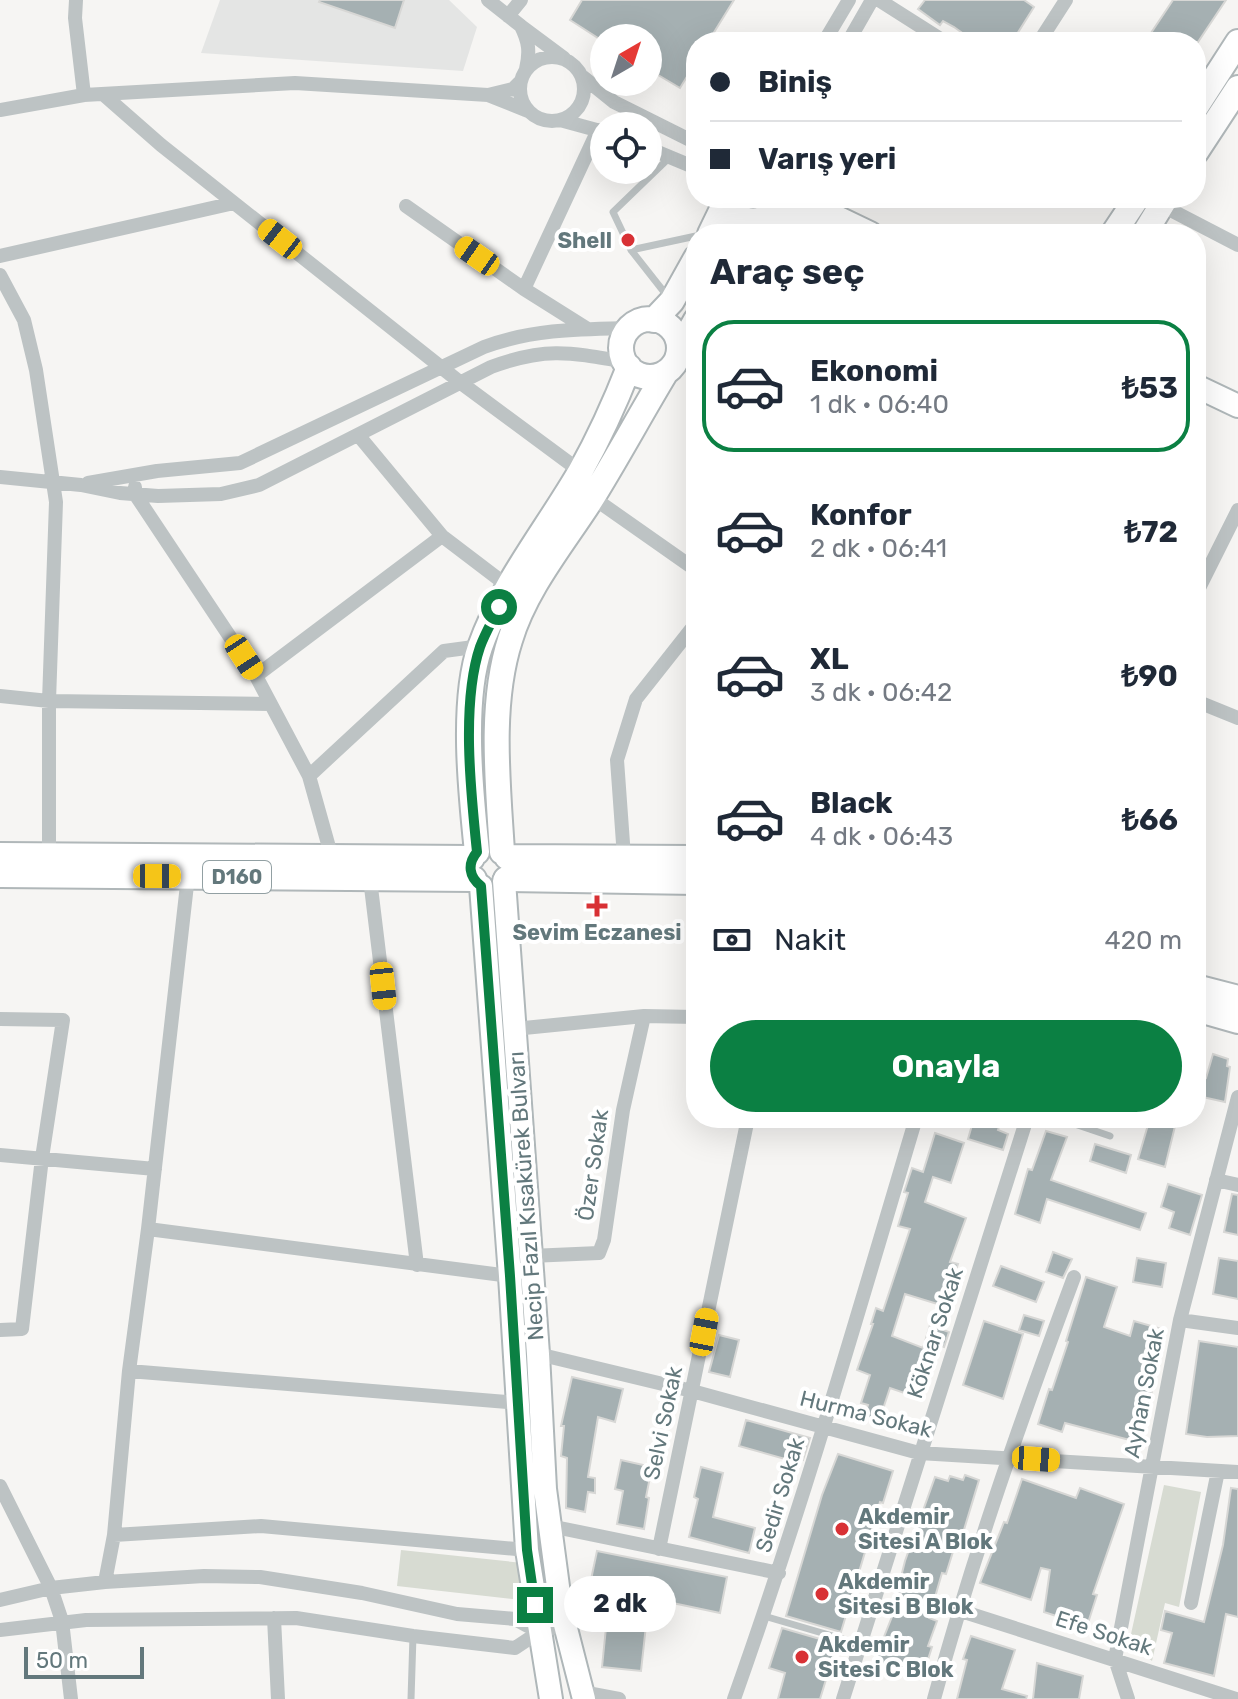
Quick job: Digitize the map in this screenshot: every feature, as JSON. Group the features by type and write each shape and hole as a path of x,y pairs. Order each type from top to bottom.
{"main road":[{"path":"1206,92 1238,42"},
{"path":"1206,139 1234,104"},
{"path":"752,224 763,220 776,208"},
{"path":"781,208 804,224"},
{"path":"816,208 849,224"},
{"path":"654,320 672,301 686,276"},
{"path":"679,350 671,328 654,320 639,321 629,328 622,345 627,364 648,377 666,372 675,362 686,338"},
{"name":"Necip Fazıl Kısakürek Bulvarı","path":"583,1695 565,1624 545,1489 514,1029 490,868 470,781 472,682 481,646 509,587 580,471 614,406 627,364"},
{"name":"Necip Fazıl Kısakürek Bulvarı","path":"551,1699 527,1550 510,1276 490,868 501,690 510,640 532,592 666,372"},
{"path":"1206,391 1238,406"},
{"name":"D160","path":"0,855 332,858 686,881"},
{"name":"D160","path":"0,875 370,879 624,857 686,858"},
{"path":"1206,990 1238,998"},
{"path":"1206,1012 1238,1021"}],"street":[{"path":"76,0 75,18 84,95"},
{"path":"488,0 577,67 585,88 578,109 560,120"},
{"path":"508,16 521,0"},
{"path":"830,32 849,0"},
{"path":"854,32 872,0"},
{"path":"879,0 929,32"},
{"path":"1045,32 1066,0"},
{"path":"521,26 530,53 523,75 521,97 528,111"},
{"path":"0,110 84,95 295,83 488,95 513,89 541,58 550,56 568,60"},
{"path":"582,77 614,102 686,138"},
{"path":"104,95 234,203 461,383 580,471"},
{"path":"488,95 543,120 560,120 590,128"},
{"path":"524,289 590,154"},
{"path":"662,154 686,164"},
{"path":"0,256 234,203"},
{"path":"406,206 524,289 586,328"},
{"path":"1174,208 1202,224"},
{"path":"1206,226 1238,245"},
{"path":"0,275 24,320 36,370 56,502 49,701 49,855"},
{"path":"81,485 135,474 240,463 442,366 510,337 586,328 629,328"},
{"path":"0,477 135,494 221,494 259,485 491,367 523,355 549,352 577,354 627,364"},
{"path":"359,436 442,536 509,587"},
{"path":"135,474 135,494 256,676 309,776 332,858"},
{"path":"592,497 686,563"},
{"path":"1206,574 1238,510"},
{"path":"256,676 442,536"},
{"path":"624,857 617,760 636,699 686,636"},
{"path":"309,776 444,651 481,646"},
{"path":"0,696 49,701 269,704"},
{"path":"1206,705 1238,718"},
{"path":"105,1582 114,1535 129,1371 188,876"},
{"path":"370,879 417,1265"},
{"path":"514,1029 644,1016 686,1017"},
{"name":"Özer Sokak","path":"530,1256 599,1253 604,1240 623,1110 644,1016"},
{"path":"0,1019 63,1020 42,1158 22,1329 0,1330"},
{"name":"Ayhan Sokak","path":"1128,1699 1115,1659 1180,1320 1238,1097"},
{"name":"Selvi Sokak","path":"659,1549 746,1128"},
{"name":"Sedir Sokak","path":"734,1699 779,1573 825,1427 913,1128"},
{"name":"Köknar Sokak","path":"843,1699 1024,1128"},
{"path":"0,1155 155,1169"},
{"path":"1216,1180 1238,1185"},
{"path":"148,1229 510,1276"},
{"path":"934,1699 958,1610 1007,1457 1074,1277"},
{"path":"1180,1320 1238,1328"},
{"name":"Hurma Sokak","path":"538,1354 692,1391 919,1453 1238,1472"},
{"path":"129,1371 519,1403"},
{"path":"1191,1603 1218,1471"},
{"path":"0,1486 51,1588 62,1621 71,1699"},
{"path":"114,1535 261,1526 527,1550"},
{"path":"550,1526 779,1573"},
{"path":"0,1600 51,1588 105,1582 204,1576 260,1577 362,1593 457,1614 515,1619 539,1632"},
{"name":"Efe Sokak","path":"958,1610 1236,1699"},
{"path":"274,1618 278,1699"},
{"path":"0,1630 62,1621 296,1618 515,1648 539,1632 565,1624"},
{"path":"583,1695 619,1699"}],"lane":[{"path":"670,157 613,212 631,250 672,301"},
{"path":"631,250 686,238"},
{"path":"1086,1128 1110,1136"},
{"path":"764,1616 860,1644"},
{"path":"411,1699 413,1636"}],"shaded area":[{"path":"220,0 449,0 477,27 463,71 201,53"},
{"path":"1164,1485 1201,1492 1179,1607 1165,1603 1152,1661 1137,1648 1131,1634"},
{"path":"401,1550 523,1563 521,1600 397,1586"}],"building":[{"path":"320,0 404,0 395,28"},
{"path":"582,0 734,0 714,32 686,32 686,78 680,88 662,77 662,24 590,24 590,33 570,20"},
{"path":"925,0 1024,0 1034,7 1018,32 961,32 943,21 940,25 918,9"},
{"path":"1173,0 1226,0 1205,32 1152,32"},
{"path":"1213,1054 1228,1059 1227,1066 1230,1067 1225,1102 1206,1098 1206,1078"},
{"path":"971,1128 999,1128 1008,1134 1003,1150 968,1139"},
{"path":"1147,1128 1175,1128 1165,1167 1138,1159"},
{"path":"1046,1131 1067,1137 1051,1180 1146,1213 1140,1230 1047,1199 1040,1223 1015,1214 1028,1169 1032,1170"},
{"path":"935,1133 964,1143 951,1183 933,1177 925,1202 966,1218 950,1262 958,1264 944,1306 905,1294 892,1336 923,1348 930,1325 949,1332 944,1347 937,1345 922,1399 890,1388 879,1421 864,1416 868,1405 861,1403 870,1375 857,1370 876,1308 883,1311 910,1229 898,1226 908,1193 904,1192 912,1168 923,1172"},
{"path":"1095,1144 1131,1155 1126,1173 1090,1161"},
{"path":"1168,1184 1202,1195 1190,1235 1169,1228 1174,1212 1161,1207"},
{"path":"1232,1194 1238,1195 1238,1235 1224,1232"},
{"path":"1053,1252 1072,1259 1063,1278 1046,1272"},
{"path":"1137,1258 1166,1263 1162,1287 1133,1282"},
{"path":"1219,1258 1238,1261 1238,1299 1213,1294"},
{"path":"1001,1266 1044,1282 1036,1302 993,1286"},
{"path":"1086,1277 1117,1287 1104,1327 1130,1336 1134,1321 1165,1330 1148,1390 1152,1391 1141,1443 1065,1423 1062,1432 1038,1424 1068,1342"},
{"path":"1024,1315 1044,1321 1039,1336 1019,1330"},
{"path":"984,1321 1023,1334 1003,1399 963,1385"},
{"path":"719,1335 739,1340 730,1377 709,1372"},
{"path":"1199,1341 1238,1347 1238,1436 1186,1434"},
{"path":"572,1377 623,1389 615,1422 598,1417 588,1477 595,1478 595,1493 588,1492 585,1512 566,1508 567,1458 561,1456 564,1426 561,1426"},
{"path":"746,1420 810,1438 803,1460 786,1455 785,1459 739,1446"},
{"path":"838,1454 893,1471 883,1503 880,1502 841,1632 786,1616 822,1495"},
{"path":"621,1460 652,1467 644,1529 617,1524 623,1491 615,1489"},
{"path":"701,1467 723,1473 713,1517 755,1528 749,1553 689,1537 698,1499 694,1497"},
{"path":"965,1475 979,1480 960,1543 956,1542 946,1574 942,1573 929,1618 937,1621 922,1678 874,1662 901,1594 897,1593 905,1561 935,1477 948,1481 950,1476 963,1480"},
{"path":"1022,1479 1076,1498 1080,1488 1124,1504 1093,1594 1097,1595 1087,1626 1044,1612 1050,1570 1041,1568 1031,1600 980,1583 1004,1522 1007,1523"},
{"path":"1231,1488 1238,1489 1238,1617 1226,1614 1214,1676 1164,1663 1172,1633 1161,1630 1165,1611 1204,1622 1223,1545"},
{"path":"597,1551 727,1577 720,1613 649,1598 641,1671 602,1667 609,1598 588,1594"},
{"name":"Akdemir Sitesi C Blok","path":"782,1628 837,1644 820,1699 778,1699 785,1673 769,1668"},
{"path":"971,1636 1015,1650 1002,1689 1027,1696 1026,1699 957,1699 967,1660 963,1659"},
{"path":"1037,1663 1083,1676 1079,1699 1033,1699"}],"place":[{"name":"Shell","path":"628,240"},
{"name":"Sevim Eczanesi","path":"597,906"},
{"name":"Akdemir Sitesi A Blok","path":"842,1529"},
{"name":"Akdemir Sitesi B Blok","path":"822,1594"},
{"name":"Akdemir Sitesi C Blok","path":"802,1657"}],"route":[{"path":"499,607 481,646 472,682 470,781 477,852 472,858 470,871 481,886 527,1550 535,1605"}]}
